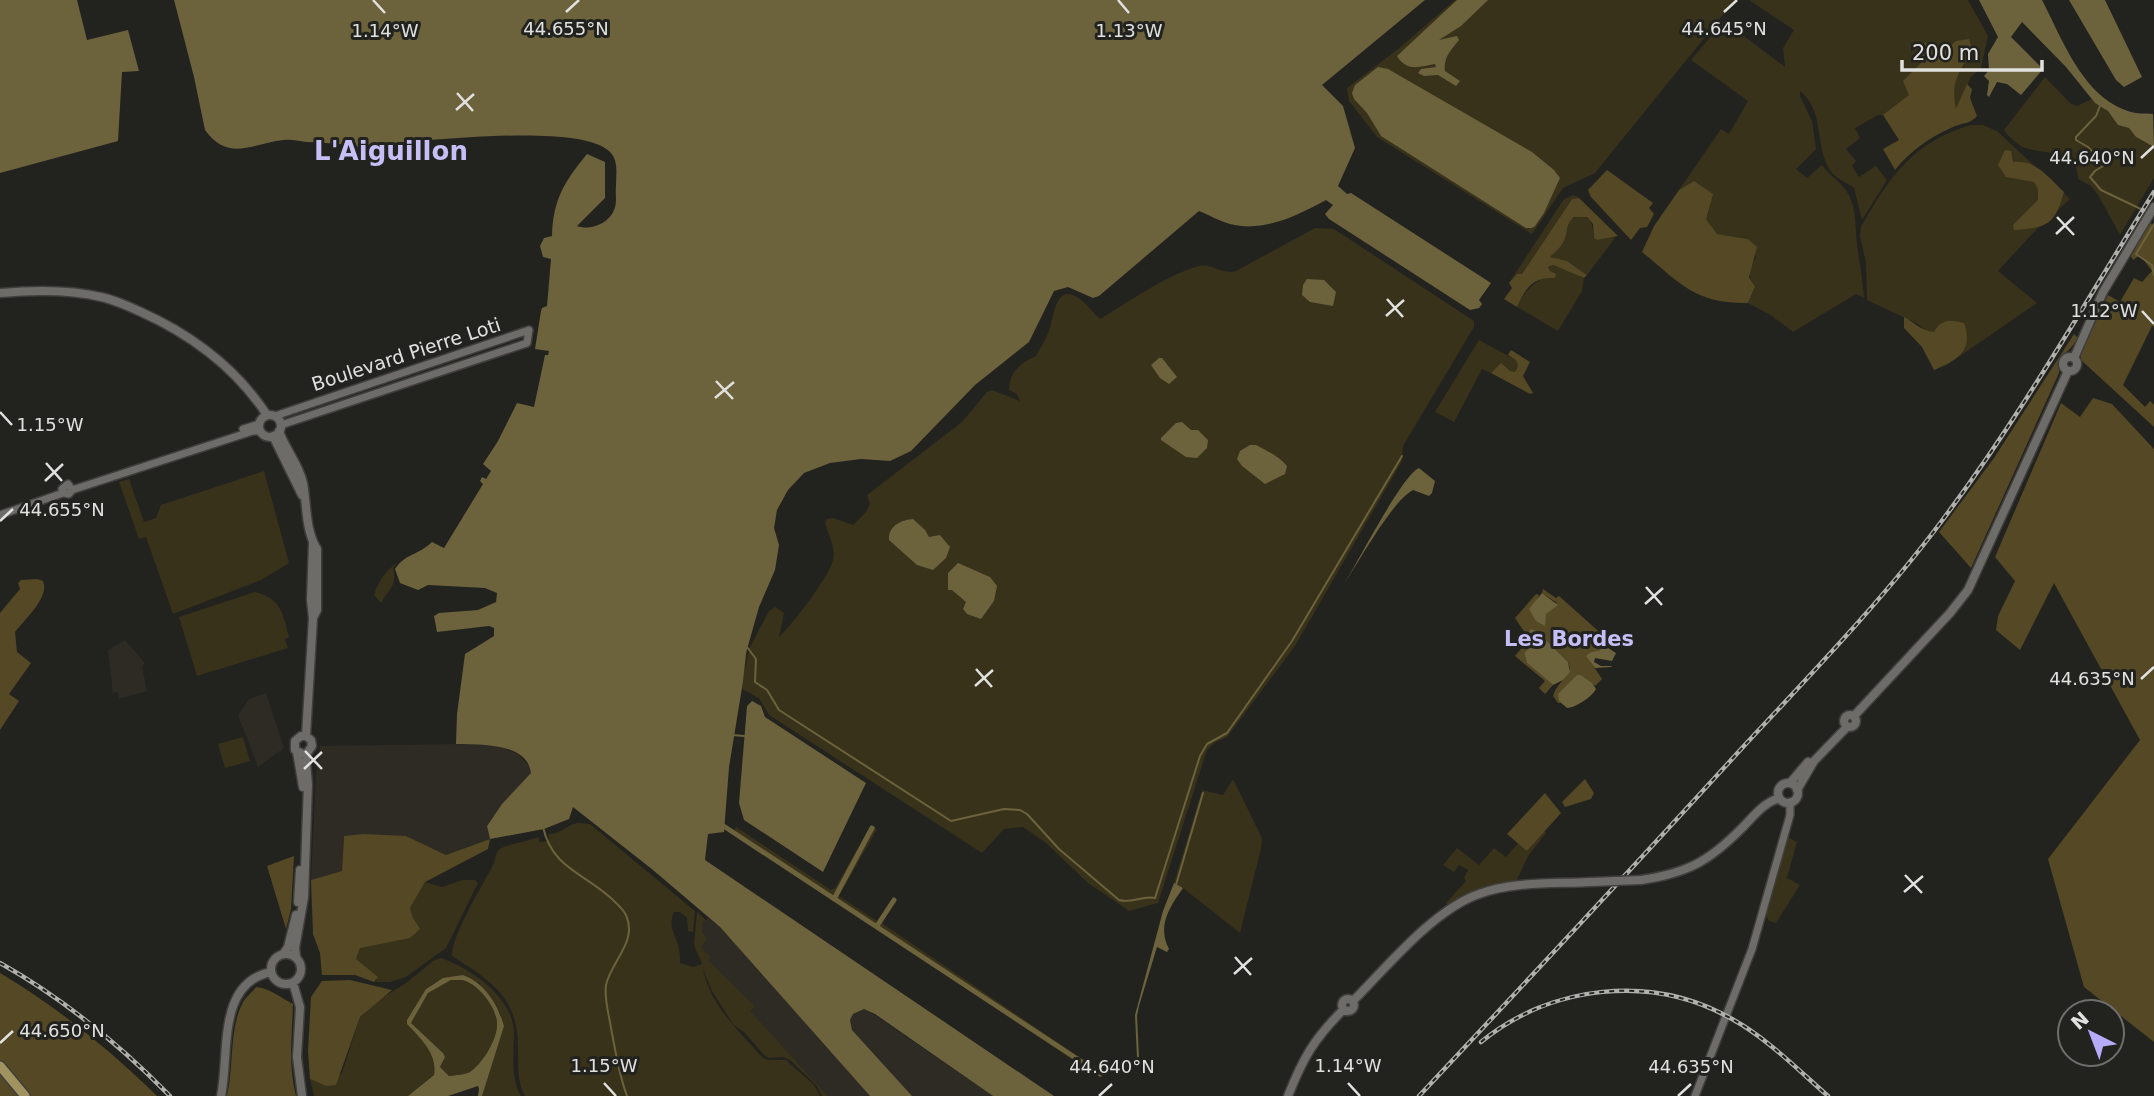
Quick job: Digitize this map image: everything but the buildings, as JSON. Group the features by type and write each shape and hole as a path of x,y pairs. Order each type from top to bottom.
{"main road":[{"path":"1794,787 1846,725 1855,724 1854,716 1968,590 2068,371 2063,366 2064,361 2067,357 2074,358 2103,292 2151,211"},
{"path":"0,293 25,290 101,296 153,318 204,348 241,381 271,416 303,498 313,542 313,618 306,736 312,743 311,749 302,752"},
{"path":"271,416 260,427 264,435 278,431"},
{"path":"302,752 294,747 295,741 306,736"},
{"path":"271,972 274,960 285,953 288,947 299,899 303,808 302,752"},
{"path":"271,972 279,983 293,983 302,970 295,948 304,897 308,821 302,752"},
{"path":"1780,786 1794,787 1797,796 1790,802 1779,798 1780,786"},
{"path":"1288,1096 1303,1059 1321,1032 1343,1010 1353,1009 1353,1001 1449,908 1479,893 1510,886 1641,880 1670,876 1703,862 1767,804 1779,798"},
{"path":"285,953 296,956"},
{"path":"221,1096 232,1008 245,985 257,975 271,972"},
{"path":"293,983 300,1007 297,1057 302,1096"},
{"path":"0,1066 25,1096"}],"street":[{"name":"Boulevard Pierre Loti","path":"271,416 529,330 527,343 278,431"},
{"path":"0,513 260,427"},
{"path":"1695,1096 1752,949 1790,815 1790,802"}],"shaded area":[{"path":"0,0 77,0 87,40 128,30 139,71 122,72 118,141 0,173"},
{"path":"174,0 1425,0 1322,85 1343,106 1355,148 1338,186 1491,283 1479,300 1482,304 1479,308 1470,310 1329,219 1325,214 1333,205 1326,200 1292,217 1255,226 1230,224 1199,211 1099,296 1093,298 1068,287 1054,291 1029,342 975,385 911,451 890,461 861,459 830,463 804,473 788,490 777,510 774,528 779,545 775,570 759,607 746,653 729,767 724,832 708,834 705,860 1054,1096 993,1096 864,1009 853,1014 850,1020 852,1030 912,1096 870,1096 720,927 573,807 569,819 544,829 490,839 487,826 502,804 531,773 528,763 512,750 489,745 456,744 465,654 494,636 494,628 489,626 437,632 434,616 439,613 478,610 496,602 497,593 485,588 428,585 418,590 400,583 395,569 403,560 432,542 444,548 483,484 480,481 482,477 486,479 491,471 483,464 517,403 534,407 545,355 548,355 549,351 535,349 541,311 547,306 551,259 543,257 540,246 544,238 552,236 561,192 587,154 605,162 605,198 577,226 600,224 613,213 616,202 616,163 609,151 591,142 528,135 360,147 289,140 242,148 223,146 205,130"},
{"path":"1455,0 1735,0 1595,173 1563,188 1532,234 1377,137 1349,101 1347,88"},
{"path":"1457,0 1488,0 1461,26 1439,40 1457,36 1459,40 1445,62 1445,71 1460,81 1456,86 1438,75 1424,76 1418,73 1421,69 1436,67 1435,64 1409,66 1397,56"},
{"path":"1749,0 1968,0 1988,36 1981,68 1971,77 1956,111 1909,95 1886,115 1878,115 1855,128 1860,138 1846,149 1856,161 1852,166 1859,177 1876,166 1887,180 1862,220 1854,188 1828,167 1813,107 1800,91 1812,121 1816,149 1796,169 1807,178 1822,165 1849,195 1855,215 1864,298 1856,294 1793,332 1748,303 1755,288 1750,272 1756,257 1748,239 1717,234 1706,219 1694,181 1679,190 1721,129 1729,134 1748,101 1691,60 1724,21 1785,67 1783,48 1794,30"},
{"path":"1979,0 2042,0 2076,66 2087,81 2114,105 2131,112 2153,114 2154,147 2136,137 2129,128 2118,125 2108,111 2095,103 2066,67 2022,22 2011,37 2043,69 2021,95 2007,84 1997,82 1989,97 1989,81 1984,76 1989,70 1988,54 1998,37"},
{"path":"2069,0 2105,0 2142,77 2124,87 2116,80"},
{"path":"1969,39 1972,49 1957,77 1954,99 1956,109 1967,84 1972,89 1970,98 1977,116 1972,121 1928,140 1895,170 1883,149 1899,140 1883,115 1909,95 1903,81 1921,63 1918,48 1926,42 1933,51 1941,54 1956,41"},
{"path":"1378,67 1388,69 1532,152 1554,170 1560,178 1535,226 1526,228 1381,136 1352,93 1355,85"},
{"path":"2045,77 2071,104 2077,106 2092,99 2108,111 2118,124 2129,128 2136,137 2154,147 2154,178 2120,235 2098,195 2091,186 2078,179 2073,162 2060,155 2023,147 2004,130"},
{"path":"1971,125 1983,125 1997,131 2070,199 2035,231 1998,271 2037,303 1947,365 1934,370 1927,332 1918,324 1867,300 1861,227 1882,192 1905,163 1934,141"},
{"path":"2005,150 2011,151 2013,162 2035,167 2064,192 2057,212 2048,223 2035,228 2014,230 2013,225 2038,200 2038,189 2034,182 2006,177 1998,165"},
{"path":"1607,170 1653,203 1649,208 1654,214 1647,227 1640,228 1631,240 1591,197 1588,190"},
{"path":"1694,181 1713,194 1706,219 1717,234 1748,239 1757,247 1749,277 1755,287 1748,303 1714,300 1689,290 1642,252 1654,226 1679,190"},
{"path":"1574,195 1579,198 1572,199 1522,274 1517,274 1509,283 1564,199"},
{"path":"1579,198 1618,236 1597,240 1594,238 1593,224 1587,217 1574,217 1568,224 1563,244 1550,257 1567,261 1587,275 1584,278 1553,265 1548,267 1556,274 1555,278 1541,279 1531,285 1517,307 1504,299 1512,288 1509,283 1517,274 1522,274 1572,199"},
{"path":"1580,215 1590,220 1594,238 1597,240 1610,236 1615,238 1587,275 1567,261 1550,257 1561,245 1570,220"},
{"path":"2150,222 2154,227 2154,327 2152,326 2123,385 2145,407 2150,401 2154,405 2154,427 2081,360 2081,353 2108,295 2120,302 2134,278 2142,282 2152,271 2140,255 2133,260 2131,256"},
{"path":"1315,228 1334,229 1474,321 1474,327 1403,446 1402,461 1295,646 1227,737 1207,750 1158,903 1129,911 1088,883 1046,843 1023,827 1004,829 982,853 769,715 759,698 742,689 729,767 724,824 575,625 747,650 745,671 749,649 769,611 775,607 784,613 779,637 825,578 833,560 825,523 827,519 833,518 853,525 870,504 867,495 962,422 987,392 992,390 1020,401 1017,394 1009,390 1011,378 1020,365 1036,356 1048,334 1057,303 1065,294 1080,299 1100,319 1148,289 1186,270 1208,266 1236,271"},
{"path":"1553,265 1584,278 1582,291 1558,331 1517,307 1528,290 1550,271 1548,267"},
{"path":"1307,279 1324,280 1336,292 1333,306 1310,302 1302,295"},
{"path":"1904,317 1930,332 1934,332 1947,321 1964,323 1967,333 1965,348 1956,358 1934,370 1922,347 1904,328"},
{"path":"2074,334 2078,338 2061,361 2059,373 1971,568 1939,532 1994,458"},
{"path":"1479,340 1516,360 1518,366 1515,372 1491,373 1482,369 1454,422 1435,412"},
{"path":"1511,350 1530,362 1523,376 1533,393 1530,394 1491,373 1501,363 1515,372 1518,366 1516,360 1508,355"},
{"path":"1162,358 1177,377 1169,384 1160,378 1151,365"},
{"path":"2093,398 2112,404 2154,449 2154,1042 2126,1020 2126,998 2098,998 2084,987 2048,859 2140,740 2054,583 2020,650 1996,630 1998,616 2015,581 1995,557 2061,403 2080,417"},
{"path":"1182,422 1191,430 1198,430 1208,440 1207,448 1197,458 1186,457 1161,440 1176,423"},
{"path":"1250,445 1256,445 1280,459 1287,466 1285,474 1265,484 1242,466 1237,459 1240,451"},
{"path":"1419,468 1435,481 1432,493 1429,496 1413,490 1395,506 1344,584 1391,503 1411,474"},
{"path":"264,471 289,563 261,580 173,614 146,537 139,539 119,482 129,479 144,522 156,518 161,505"},
{"path":"913,519 929,537 940,535 950,547 946,558 933,570 917,565 889,540 889,535 896,525"},
{"path":"397,563 393,568 394,583 381,603 374,595 376,590 386,573"},
{"path":"958,563 990,577 997,586 994,601 981,619 967,614 963,609 966,602 952,590 948,590 948,573"},
{"path":"21,580 43,581 43,594 15,632 17,652 31,663 9,694 19,701 0,730 0,613 20,589 18,583"},
{"path":"1543,589 1556,598 1559,596 1605,637 1599,642 1594,639 1588,642 1601,647 1602,650 1591,652 1588,658 1602,679 1595,686 1581,675 1559,701 1561,703 1553,696 1569,672 1568,662 1537,631 1530,636 1533,644 1524,653 1527,663 1553,685 1545,694 1539,688 1545,681 1515,656 1529,639 1515,618 1536,594 1539,595 1536,602 1545,619 1546,614 1557,603 1542,593"},
{"path":"255,592 270,598 280,608 289,637 285,639 288,648 197,676 179,617"},
{"path":"1542,593 1558,605 1546,614 1545,626 1536,621 1529,609"},
{"path":"1531,629 1537,631 1568,662 1570,672 1563,680 1553,685 1527,663 1524,653 1533,644 1528,633"},
{"path":"1594,639 1616,653 1612,661 1595,658 1594,662 1611,667 1595,668 1586,656 1601,650 1597,644 1586,640"},
{"path":"125,640 145,663 142,666 147,691 119,699 118,692 113,693 108,650"},
{"path":"1577,675 1592,683 1596,689 1583,702 1567,708 1559,701 1558,694"},
{"path":"266,693 284,748 258,767 238,715 249,699"},
{"path":"752,701 761,706 765,717 866,783 823,872 744,820 739,803 747,706"},
{"path":"243,737 250,761 225,768 218,744"},
{"path":"320,746 500,746 518,754 530,767 532,773 502,804 487,825 490,839 446,855 406,836 344,836 342,871 311,880 316,774"},
{"path":"1233,779 1262,838 1240,933 1174,883 1202,790 1223,795"},
{"path":"1585,779 1594,793 1591,799 1565,807 1562,802"},
{"path":"1545,793 1561,813 1527,851 1507,834"},
{"path":"578,823 590,824 695,911 693,932 688,931 687,918 680,912 674,912 672,917 680,963 693,967 702,964 694,945 697,912 706,920 702,923 702,931 707,939 701,947 711,958 708,960 755,1006 750,1011 828,1096 822,1096 816,1085 790,1060 764,1055 745,1033 733,1024 712,991 703,969 718,1006 735,1027 762,1057 767,1060 786,1060 814,1085 820,1096 525,1096 519,1079 517,1030 507,1003 490,983 452,956 453,947 498,851 539,837 539,842 549,841 548,834 557,833"},
{"path":"871,825 877,829 839,896 877,921 893,898 897,901 882,921 883,924 1100,1071 1097,1076 733,833 736,827 831,890 835,888"},
{"path":"1544,831 1546,833 1528,856 1516,882 1472,894 1448,905 1446,903 1466,881 1464,878 1468,870 1459,865 1454,872 1443,865 1457,848 1479,865 1494,848 1506,857 1518,843 1527,851"},
{"path":"344,836 406,836 446,855 490,839 488,849 425,882 410,908 420,929 410,938 360,948 356,959 378,977 374,982 355,975 322,975 320,953 313,934 311,880 342,871"},
{"path":"1788,837 1797,842 1787,878 1800,885 1776,923 1769,921 1766,915"},
{"path":"294,856 291,909 286,929 267,866"},
{"path":"463,880 475,880 478,883 446,948 406,977 390,982 374,982 377,981 356,959 360,947 419,929 410,908 425,882 442,887"},
{"path":"1174,883 1183,888 1169,910 1164,925 1169,949 1167,952 1157,947 1139,1006 1137,1058 1135,1015 1163,911"},
{"path":"708,918 720,927 870,1096 828,1096 749,1011 755,1006 708,960 700,947 707,939 702,931 702,923"},
{"path":"441,958 477,977 506,1007 512,1019 514,1073 521,1096 482,1096 501,1015 479,983 463,975 434,983 426,989 407,1020 407,1024 431,1053 435,1067 435,1074 408,1096 314,1096 310,1079 326,1086 342,1073 360,1017 379,1000"},
{"path":"0,973 82,1030 157,1096 0,1096"},
{"path":"463,975 478,983 490,996 504,1026 482,1096 478,1096 478,1086 448,1096 408,1096 434,1075 435,1067 431,1053 407,1024 407,1020 426,989 443,978","holes":["452,980 468,982 480,991 491,1005 497,1025 492,1044 475,1068 468,1073 449,1076 440,1067 445,1057 443,1053 411,1023 428,993"]},
{"path":"350,980 392,990 360,1017 336,1085 326,1086 310,1079 308,1051 311,997 322,981"},
{"path":"451,980 468,982 480,991 491,1005 497,1025 492,1044 475,1068 468,1073 449,1076 440,1067 443,1053 411,1023 428,993"},
{"path":"256,987 271,991 293,1004 291,1062 296,1096 227,1096 235,1026 243,1002"},
{"path":"864,1009 993,1096 912,1096 852,1030 850,1020 853,1014"}],"waterway":[{"path":"2100,106 2096,116 2076,137 2076,140 2088,147 2103,162 2103,166 2090,177 2101,190 2147,212"},
{"path":"2154,224 2136,254 2152,265 2154,275"},
{"path":"747,647 756,659 755,682 767,690 779,710 951,821 1004,809 1020,810 1027,814 1059,849 1119,900 1155,898 1200,756 1207,744 1227,733 1292,641 1402,456"},
{"path":"732,735 744,736"},
{"path":"1176,885 1203,793"},
{"path":"722,825 1100,1074"},
{"path":"543,827 547,841 561,861 612,899 626,915 629,934 609,976 606,991 621,1079 627,1096"},
{"path":"834,899 872,828"},
{"path":"877,926 894,900"}],"railway":[{"path":"1419,1096 1820,665 1918,552 2025,401 2154,192"},
{"path":"0,963 90,1024 131,1058 170,1096"},
{"path":"1481,1042 1538,1008 1570,998 1603,992 1636,991 1669,995 1701,1004 1745,1027 1782,1055 1828,1096"}],"district":[{"name":"L'Aiguillon","path":"391,151"},
{"name":"Les Bordes","path":"1569,639"}]}
